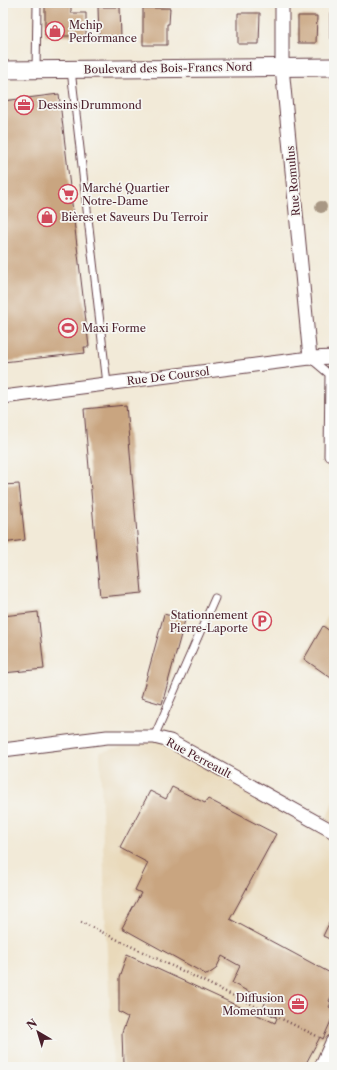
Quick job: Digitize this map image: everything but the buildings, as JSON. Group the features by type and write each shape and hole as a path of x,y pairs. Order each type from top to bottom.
{"street":[{"name":"Rue Romulus","path":"282,3 282,67 310,358"},
{"name":"Boulevard des Bois-Francs Nord","path":"3,70 334,67"},
{"name":"Rue De Coursol","path":"3,397 310,358 334,357"},
{"name":"Rue Perreault","path":"3,750 106,737 154,737 170,741 334,832"},
{"path":"322,1067 334,1043"}],"lane":[{"path":"36,70 37,5"},
{"path":"71,70 107,384"},
{"path":"310,358 329,374 328,456"},
{"path":"154,737 215,598"}],"path":[{"path":"81,922 334,1043"}],"shaded area":[{"path":"328,616 334,620 334,681 302,660"},
{"path":"159,738 324,826 334,798 334,1067 113,1067 106,934 100,752"}],"place":[{"name":"Mchip Performance","path":"55,31"},
{"name":"Dessins Drummond","path":"24,105"},
{"name":"Marché Quartier Notre-Dame","path":"68,194"},
{"name":"Bières et Saveurs Du Terroir","path":"47,217"},
{"name":"Maxi Forme","path":"68,328"},
{"name":"Stationnement Pierre-Laporte","path":"262,621"},
{"name":"Diffusion Momentum","path":"298,1004"}]}
